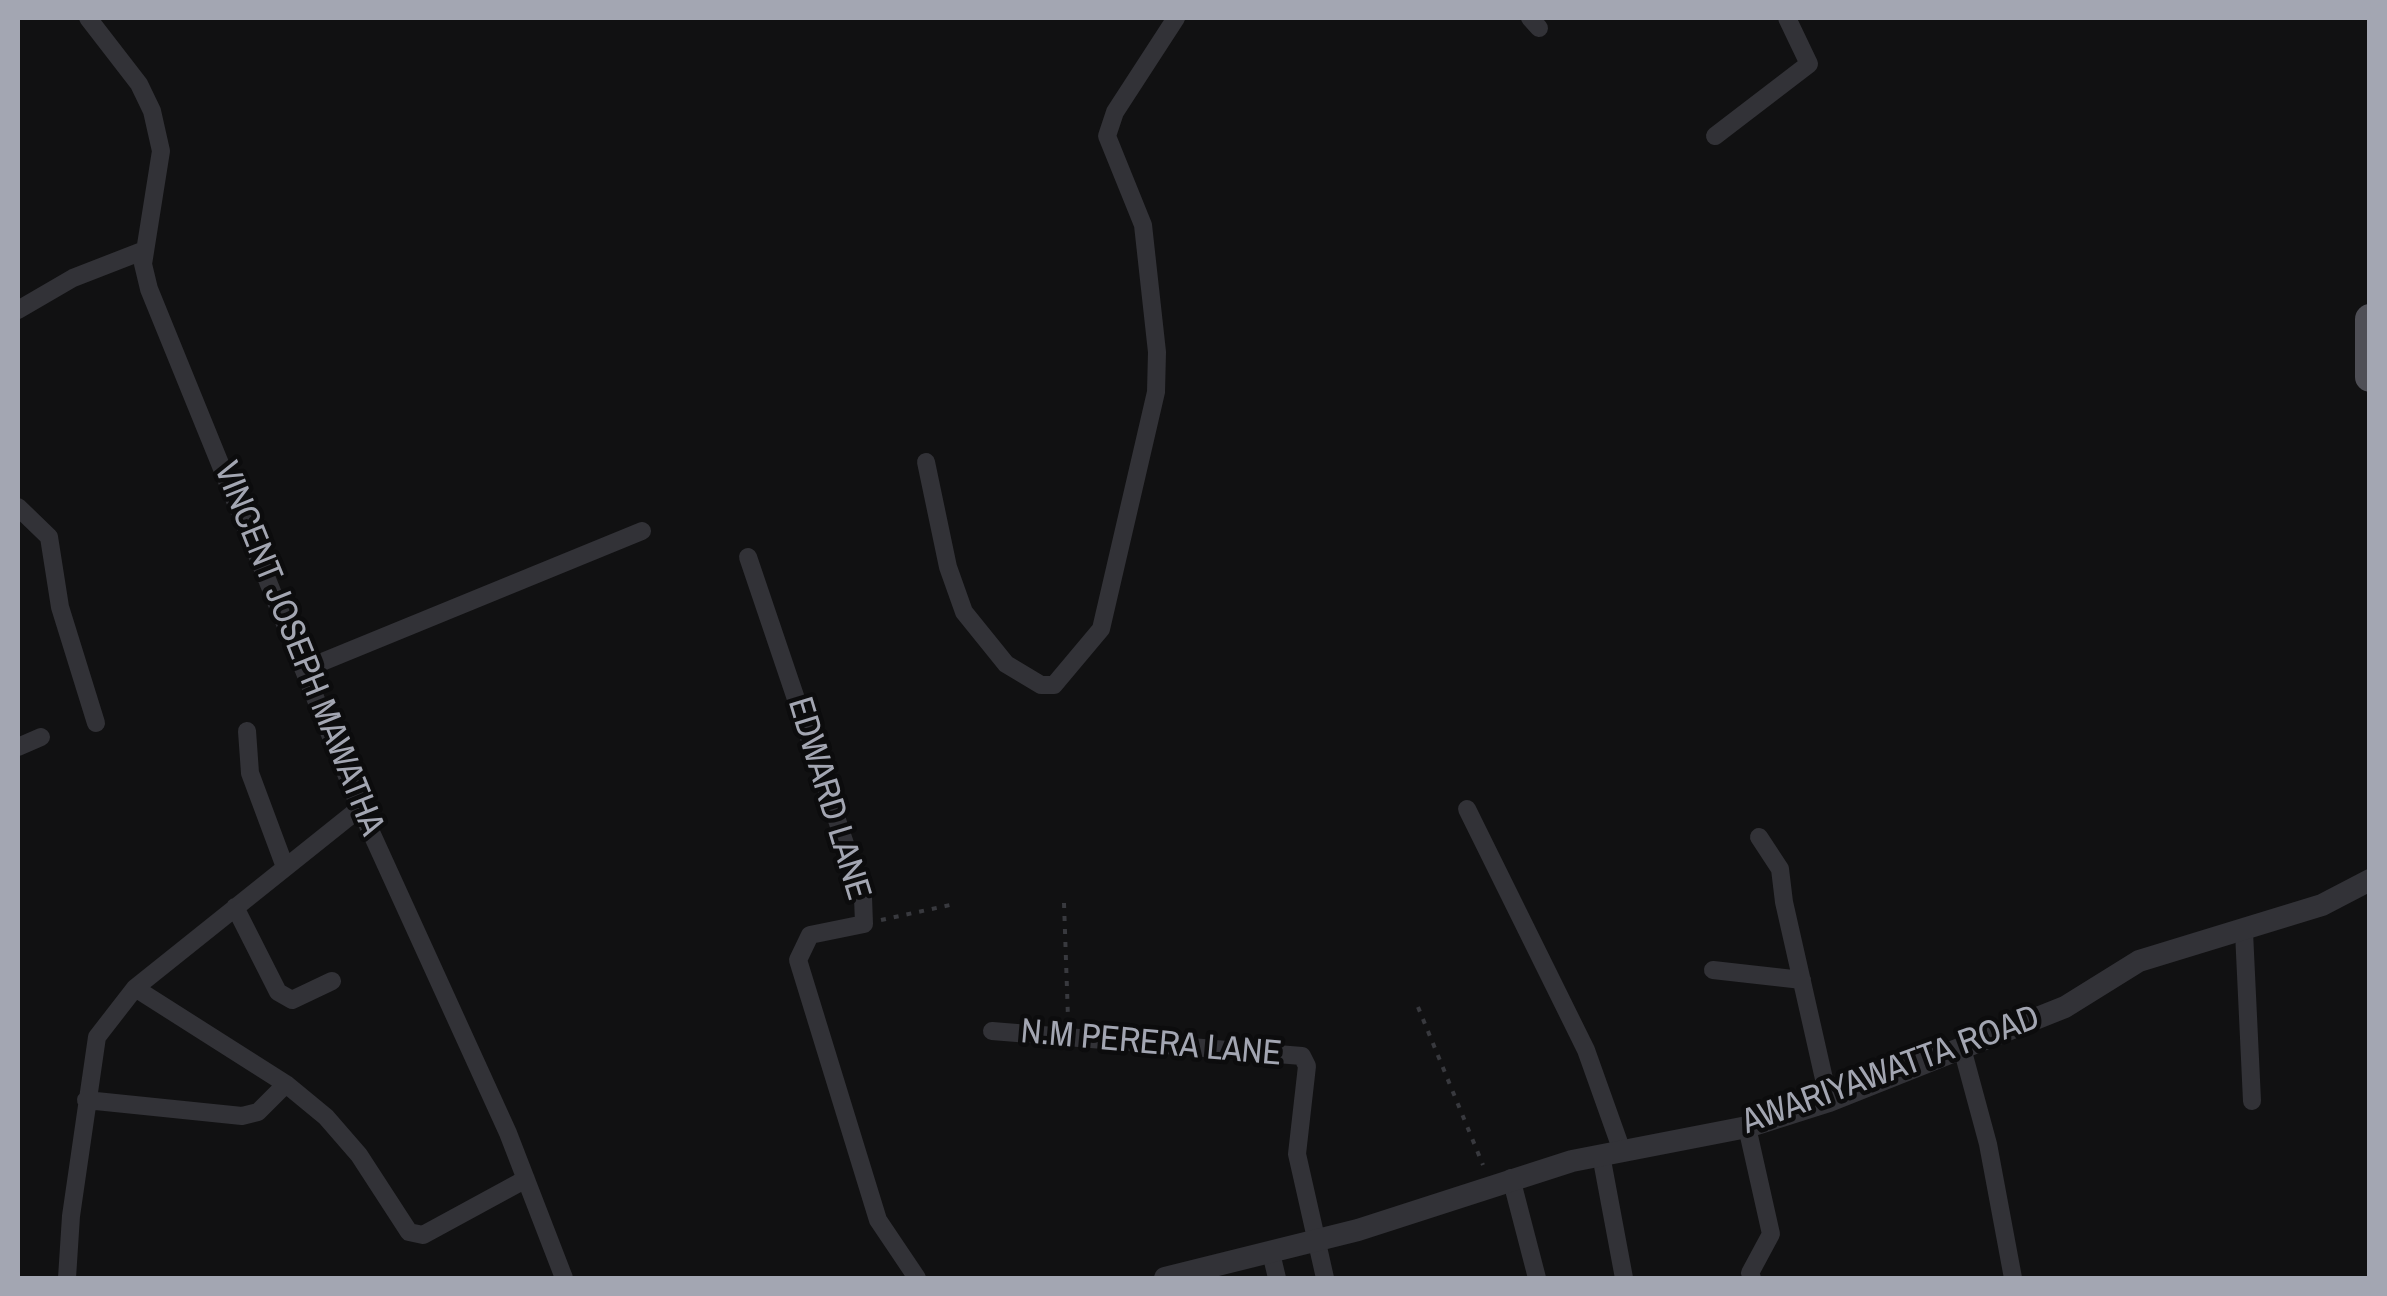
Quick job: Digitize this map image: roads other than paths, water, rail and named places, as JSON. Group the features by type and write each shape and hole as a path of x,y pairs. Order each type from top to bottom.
{"main road":[{"path":"2370,319 2370,377"}],"street":[{"name":"VINCENT JOSEPH MAWATHA","path":"88,18 139,84 152,111 162,151 145,250 149,289 360,808 526,1180 564,1278"},
{"path":"926,462 948,568 964,612 1006,664 1041,685 1054,686 1102,629 1156,392 1157,352 1143,225 1108,136 1115,112 1176,18"},
{"path":"1715,136 1809,64 1787,18"},
{"path":"18,310 86,272 145,250"},
{"path":"18,507 49,537 60,607 96,723"},
{"path":"305,668 642,530"},
{"name":"EDWARD LANE","path":"748,557 863,897 864,924 810,935 798,960 878,1220 917,1278"},
{"path":"247,731 250,773 285,867"},
{"path":"18,747 41,737"},
{"path":"67,1278 86,1100 97,1037 136,988 360,808"},
{"path":"1467,809 1586,1050 1611,1153 1624,1278"},
{"path":"1759,837 1780,870 1830,1101"},
{"name":"AWARIYAWATTA ROAD","path":"1165,1278 1315,1242 1501,1182 1611,1153 1746,1128 1830,1101 2065,1007 2139,961 2322,905 2370,880"},
{"path":"235,907 278,992 292,1000 332,982"},
{"path":"2244,932 2252,1100"},
{"path":"1713,970 1802,980"},
{"path":"136,988 286,1084 337,1130 409,1232 423,1236 526,1180"},
{"name":"N.M PERERA LANE","path":"992,1031 1069,1034 1302,1056 1307,1066 1297,1154 1315,1242"},
{"path":"1962,1048 1988,1144 2013,1278"},
{"path":"86,1100 242,1116 258,1112 286,1084"},
{"path":"1746,1128 1771,1234 1750,1272 1752,1278"},
{"path":"1501,1182 1537,1278"},
{"path":"1315,1242 1326,1278"},
{"path":"1271,1253 1277,1278"}]}
